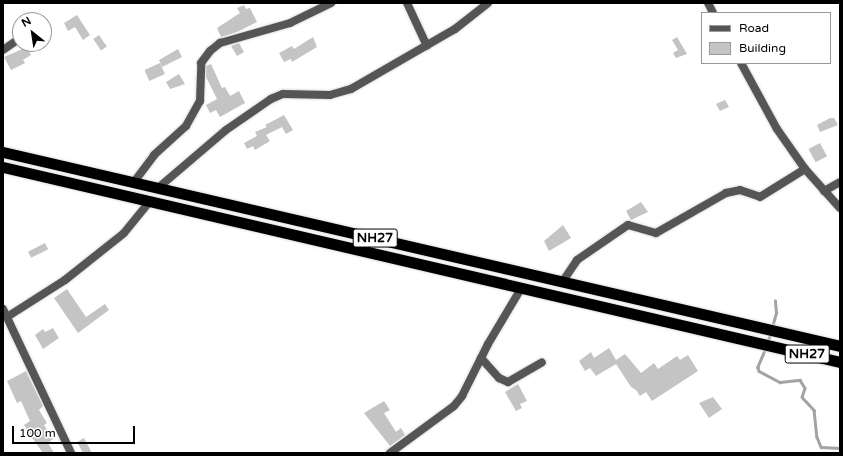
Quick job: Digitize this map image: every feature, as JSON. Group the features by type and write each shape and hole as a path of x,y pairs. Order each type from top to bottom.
{"highway":[{"name":"NH27","path":"3,152 840,346"},
{"name":"NH27","path":"3,167 840,362"}],"street":[{"path":"134,182 154,155 186,126 200,101 201,63 210,51 220,43 269,31 290,23 331,3"},
{"path":"407,3 427,46"},
{"path":"158,188 226,130 271,99 283,94 330,95 351,89 455,29 488,3"},
{"path":"708,3 712,12"},
{"path":"3,50 12,44"},
{"path":"741,64 777,129 805,169 840,208"},
{"path":"563,281 569,269 581,257 628,225 656,233 726,193 740,190 760,198 805,169"},
{"path":"824,190 840,182"},
{"path":"7,317 65,280 124,234 150,202"},
{"path":"390,453 454,406 470,382 481,358 522,287"},
{"path":"3,309 71,453"},
{"path":"481,358 499,378 508,382 542,362"}],"building":[{"path":"244,5 246,9 250,8 257,22 237,32 221,37 217,28 240,13 237,8"},
{"path":"77,15 90,35 83,40 75,27 68,31 64,23"},
{"path":"99,35 107,47 101,51 93,39"},
{"path":"313,37 317,47 292,62 291,59 284,62 279,53 292,46 294,49"},
{"path":"677,37 687,54 676,58 673,53 678,50 672,40"},
{"path":"239,43 244,52 237,56 231,46"},
{"path":"178,49 182,57 162,67 159,60"},
{"path":"16,52 30,52 31,55 23,60 25,63 11,70 4,57"},
{"path":"160,63 165,74 149,81 144,70"},
{"path":"211,64 222,88 225,87 230,96 239,91 245,103 220,117 216,110 210,113 206,105 217,99 206,77 206,66"},
{"path":"179,74 185,84 170,89 166,82"},
{"path":"725,100 729,107 720,111 716,104"},
{"path":"284,115 293,130 286,134 282,127 266,135 270,141 255,150 253,146 247,149 244,143 257,136 255,132 267,127 265,125"},
{"path":"830,118 834,118 838,125 820,132 817,125"},
{"path":"820,143 827,156 816,162 809,149"},
{"path":"641,202 648,212 631,220 626,211"},
{"path":"563,225 571,238 549,251 544,241"},
{"path":"45,243 48,249 31,258 28,252"},
{"path":"67,289 86,317 105,304 109,310 78,333 54,298"},
{"path":"53,328 59,338 43,349 35,335 43,329 45,332"},
{"path":"609,348 616,360 625,354 641,373 654,363 658,369 677,356 680,360 688,355 698,371 652,401 646,392 640,396 636,390 631,387 616,364 596,376 590,368 585,371 579,361 591,352 594,358"},
{"path":"26,371 43,406 39,410 47,423 44,425 53,439 48,443 54,453 43,453 30,435 24,425 30,421 21,401 17,403 7,381"},
{"path":"518,384 527,401 520,404 522,408 516,411 505,392"},
{"path":"713,397 722,409 709,418 699,403"},
{"path":"384,401 390,410 384,413 396,432 401,428 405,435 390,446 364,413"},
{"path":"84,438 92,453 83,453 77,442"}],"waterway":[{"path":"772,327 776,313 775,301"},
{"path":"767,343 771,332"},
{"path":"766,348 758,367 759,371 780,382 800,380 805,388 802,397 814,410 817,437 821,447 840,448"}]}
